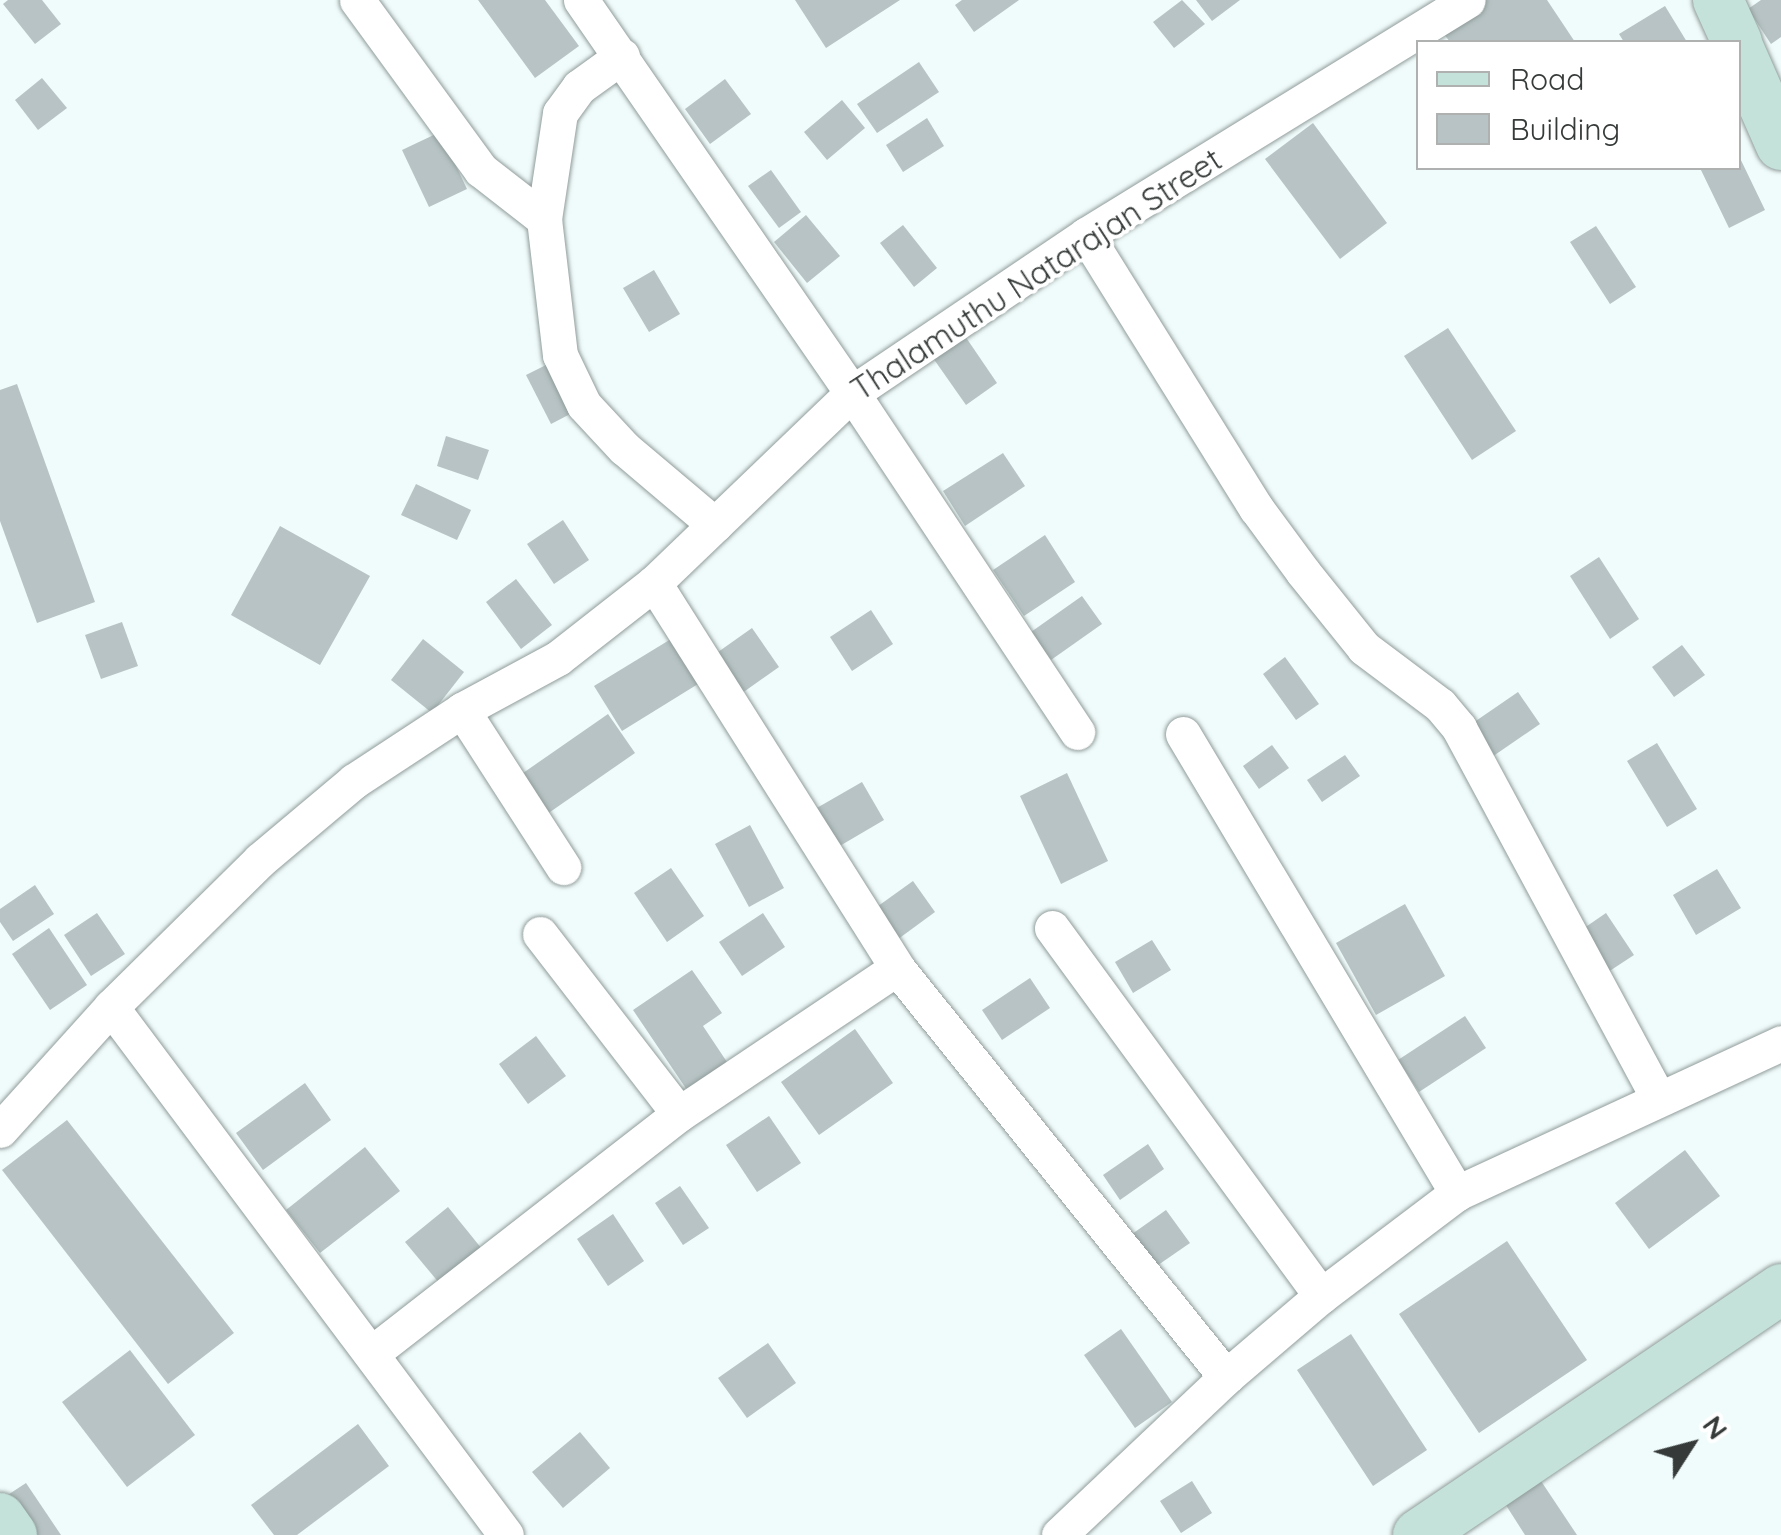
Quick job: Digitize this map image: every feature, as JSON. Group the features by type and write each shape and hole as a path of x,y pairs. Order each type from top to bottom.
{"street":[{"path":"358,0 481,170 544,219"},
{"path":"581,0 852,393 1076,732"},
{"name":"Thalamuthu Natarajan Street","path":"0,1130 111,1007 287,838 354,781 462,710 558,658 654,583 852,393 1086,234 1468,0"},
{"path":"1718,0 1736,40"},
{"path":"1741,52 1781,145"},
{"path":"622,56 579,87 560,112 544,219 560,355 584,406 624,448 715,525"},
{"path":"1086,234 1256,508 1303,572 1364,648 1440,705 1459,728 1658,1098"},
{"path":"654,583 898,968 1226,1378"},
{"path":"462,710 563,867"},
{"path":"1184,734 1457,1192"},
{"path":"1052,928 1321,1296"},
{"path":"540,934 679,1114"},
{"path":"372,1353 679,1114 898,968"},
{"path":"111,1007 506,1535"},
{"path":"1060,1535 1226,1378 1321,1296 1457,1192 1781,1043"},
{"path":"1444,1528 1781,1289"},
{"path":"0,1518 12,1535"}],"building":[{"path":"8,0 42,0 61,24 35,44 3,4"},
{"path":"478,0 545,0 579,46 535,78"},
{"path":"795,0 900,0 826,48"},
{"path":"962,0 1019,0 974,32 955,5"},
{"path":"1182,0 1205,24 1174,48 1153,22"},
{"path":"1196,0 1240,0 1212,21"},
{"path":"1484,0 1547,0 1574,40 1448,40 1440,29"},
{"path":"1761,0 1781,0 1781,37 1771,44 1748,9"},
{"path":"1665,6 1686,40 1623,40 1619,34"},
{"path":"919,62 939,92 877,133 857,104"},
{"path":"42,78 67,108 38,130 15,100"},
{"path":"725,79 751,114 710,144 685,109"},
{"path":"842,100 865,128 827,160 804,132"},
{"path":"927,118 944,146 903,172 886,145"},
{"path":"1313,123 1387,223 1340,259 1265,159"},
{"path":"440,132 467,189 429,207 402,150"},
{"path":"1741,160 1765,210 1729,228 1701,170 1741,170"},
{"path":"771,170 801,212 779,228 748,186"},
{"path":"806,215 840,256 807,283 774,242"},
{"path":"903,225 937,268 914,287 880,243"},
{"path":"1596,226 1636,287 1610,304 1570,242"},
{"path":"654,270 680,314 649,332 623,288"},
{"path":"1448,328 1516,431 1472,460 1404,356"},
{"path":"965,336 997,383 966,405 933,358"},
{"path":"552,362 576,411 551,424 526,375"},
{"path":"17,384 95,602 37,623 0,521 0,390"},
{"path":"446,436 489,450 478,480 437,466"},
{"path":"1003,453 1025,486 965,526 943,491"},
{"path":"416,484 471,510 457,540 401,515"},
{"path":"563,520 589,560 554,584 527,544"},
{"path":"280,526 370,576 320,665 231,615"},
{"path":"1045,535 1075,582 1024,616 993,570"},
{"path":"1599,557 1639,619 1610,639 1570,576"},
{"path":"516,579 552,625 521,649 486,602"},
{"path":"1082,596 1102,624 1051,660 1031,632"},
{"path":"871,610 893,644 852,671 830,637"},
{"path":"122,622 138,666 101,679 85,635"},
{"path":"752,628 779,667 738,696 711,657"},
{"path":"423,639 464,672 432,713 391,680"},
{"path":"671,639 698,684 622,731 594,686"},
{"path":"1682,645 1705,675 1674,697 1652,667"},
{"path":"1285,657 1319,704 1296,720 1263,674"},
{"path":"1518,692 1540,724 1489,759 1467,727"},
{"path":"608,714 635,753 540,819 513,780"},
{"path":"1657,743 1697,809 1667,827 1627,761"},
{"path":"1272,745 1289,768 1259,789 1243,766"},
{"path":"1345,755 1360,776 1322,802 1307,780"},
{"path":"1067,773 1108,861 1061,884 1020,796"},
{"path":"862,782 884,820 838,847 815,809"},
{"path":"750,825 784,888 749,907 715,844"},
{"path":"671,868 704,916 667,942 634,893"},
{"path":"1717,869 1741,908 1696,935 1673,895"},
{"path":"913,881 935,912 890,945 867,914"},
{"path":"35,885 54,914 13,941 0,922 0,909"},
{"path":"1405,904 1445,976 1376,1015 1336,943"},
{"path":"97,913 125,954 91,976 64,935"},
{"path":"763,913 785,947 742,976 719,942"},
{"path":"1606,913 1634,955 1602,976 1574,935"},
{"path":"49,928 87,985 50,1010 12,954"},
{"path":"1152,940 1171,970 1133,993 1115,962"},
{"path":"692,970 722,1013 703,1026 727,1062 687,1090 633,1010"},
{"path":"1030,978 1050,1008 1002,1040 982,1010"},
{"path":"1465,1016 1486,1048 1419,1092 1398,1060"},
{"path":"855,1029 893,1083 819,1135 781,1082"},
{"path":"536,1036 566,1076 528,1104 499,1064"},
{"path":"305,1083 331,1120 263,1170 236,1133"},
{"path":"769,1116 801,1163 757,1192 726,1145"},
{"path":"67,1120 234,1333 168,1384 2,1170"},
{"path":"1148,1144 1164,1169 1120,1200 1103,1175"},
{"path":"365,1147 400,1191 320,1253 286,1210"},
{"path":"1685,1150 1720,1196 1649,1249 1615,1203"},
{"path":"680,1186 709,1228 683,1245 655,1203"},
{"path":"448,1207 482,1249 440,1284 405,1242"},
{"path":"1166,1210 1190,1243 1148,1272 1125,1239"},
{"path":"613,1214 644,1261 608,1286 577,1239"},
{"path":"1507,1241 1587,1360 1479,1433 1399,1314"},
{"path":"1121,1329 1172,1402 1135,1428 1084,1355"},
{"path":"1351,1334 1427,1450 1373,1486 1297,1370"},
{"path":"768,1343 796,1383 747,1418 718,1378"},
{"path":"130,1350 195,1435 127,1487 62,1402"},
{"path":"358,1424 389,1466 297,1535 274,1535 251,1505"},
{"path":"580,1432 610,1468 563,1508 532,1472"},
{"path":"1537,1475 1577,1535 1525,1535 1502,1499"},
{"path":"1192,1481 1212,1513 1181,1533 1160,1501"},
{"path":"26,1483 61,1535 18,1535 0,1500"}]}
